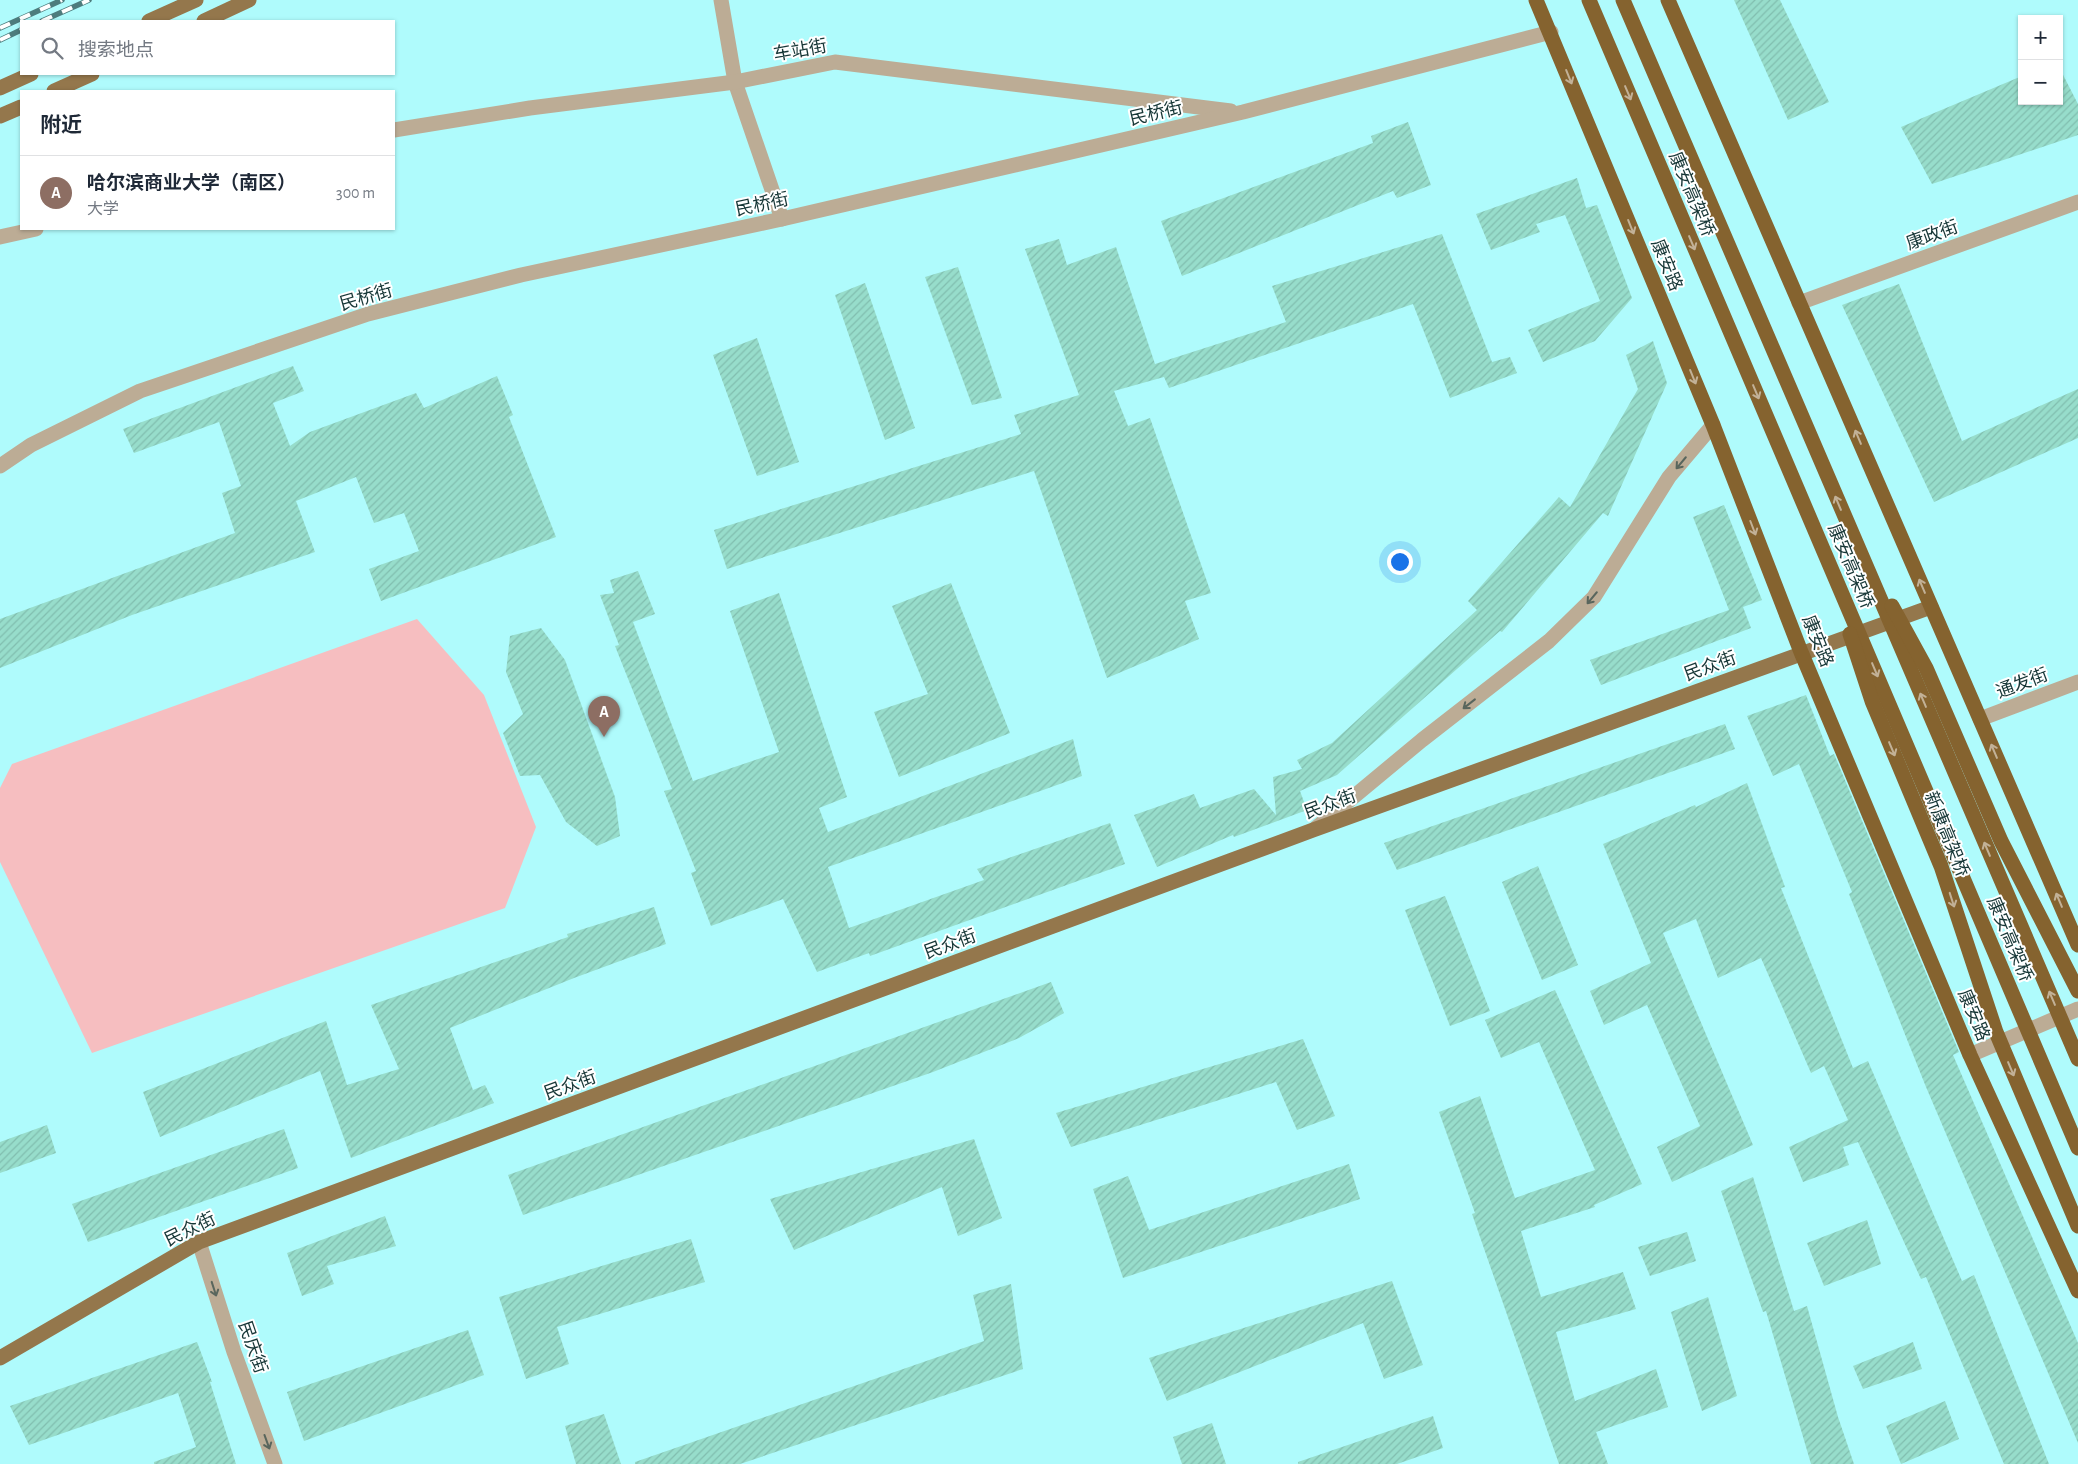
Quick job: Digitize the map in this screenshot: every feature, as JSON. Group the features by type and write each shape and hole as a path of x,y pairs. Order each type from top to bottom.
{"highway":[{"name":"康安路","path":"1536,0 1551,32 1713,426 1802,652 1970,1056 2078,1291"},
{"name":"康安高架桥","path":"1589,0 2078,1148"},
{"name":"康安高架桥","path":"1623,0 2078,1059"},
{"path":"1668,0 2078,945"},
{"path":"1848,526 1926,668 2000,841 2078,992"},
{"name":"新康高架桥","path":"1818,538 1872,701 1941,866 1996,1032 2078,1226"}],"main road":[{"path":"151,20 196,0"},
{"path":"206,20 249,0"},
{"path":"0,88 29,75"},
{"path":"56,90 90,75"},
{"path":"0,116 20,107"},
{"name":"民众街","path":"0,1358 199,1242 1313,830 1931,607"}],"street":[{"path":"721,0 734,82 782,219"},
{"name":"民桥街","path":"0,466 31,445 140,391 368,314 521,275 782,219 1243,112 1551,32"},
{"name":"车站街","path":"395,130 530,108 734,82 835,62 1243,112"},
{"name":"康政街","path":"1800,303 2078,202"},
{"path":"0,237 32,230"},
{"path":"1313,830 1422,740 1549,641 1594,597 1669,477 1713,426"},
{"name":"通发街","path":"1980,719 2078,682"},
{"path":"1970,1056 2078,1009"},
{"name":"民庆街","path":"199,1242 234,1352 275,1464"}],"shaded area":[{"path":"417,619 484,695 536,827 505,908 92,1053 0,862 0,788 12,764"}],"building":[{"path":"1734,0 1780,0 1829,102 1788,120"},
{"path":"2063,75 2078,104 2078,135 1932,184 1901,127 2018,78 2018,105 2063,105"},
{"path":"1408,122 1431,185 1397,198 1393,191 1182,276 1161,221 1373,143 1371,136"},
{"path":"1577,178 1586,208 1597,205 1632,298 1595,341 1543,362 1528,330 1600,301 1565,215 1536,224 1540,232 1491,250 1476,214"},
{"path":"1442,234 1492,362 1510,357 1517,373 1450,398 1413,304 1169,388 1164,377 1114,391 1128,426 1150,418 1211,593 1185,601 1199,639 1107,678 1034,471 727,569 714,530 1021,434 1014,415 1079,395 1025,249 1059,239 1067,265 1116,247 1155,364 1286,322 1272,286"},
{"path":"958,267 1002,398 972,405 925,277"},
{"path":"865,283 915,428 885,440 835,295"},
{"path":"1899,284 1962,441 2078,389 2078,438 1934,502 1842,305"},
{"path":"757,338 799,462 757,476 713,355"},
{"path":"1653,341 1667,383 1608,516 1603,513 1502,632 1500,631 1337,775 1300,791 1307,810 1234,837 1233,835 1157,867 1134,815 1194,794 1200,808 1254,789 1276,815 1273,777 1302,769 1297,760 1332,743 1477,610 1468,601 1559,497 1570,507 1638,389 1626,355"},
{"path":"293,366 304,391 273,403 290,446 310,432 416,393 424,408 497,376 513,415 509,417 556,537 381,601 369,569 419,551 404,513 374,523 356,477 296,501 315,552 132,615 0,668 0,619 235,533 222,493 241,486 219,422 134,453 123,429"},
{"path":"1724,505 1762,600 1743,607 1751,628 1601,685 1590,660 1729,610 1693,517"},
{"path":"638,571 655,614 633,622 693,781 779,752 730,611 779,593 847,797 819,808 828,832 1073,739 1082,776 828,867 849,928 984,880 977,869 1110,823 1125,864 870,956 869,953 817,972 783,899 711,926 691,873 696,871 664,791 672,789 615,646 619,645 600,595 614,593 610,580"},
{"path":"951,583 1010,733 899,777 874,712 928,694 892,606"},
{"path":"541,628 565,660 615,797 620,836 597,846 566,822 540,775 520,776 503,733 523,714 506,672 510,636"},
{"path":"1806,695 1830,756 1834,754 1959,1052 1953,1055 2078,1343 2078,1443 1926,1087 1849,894 1852,892 1799,764 1773,776 1747,716"},
{"path":"1725,724 1735,749 1397,870 1384,843"},
{"path":"1747,783 1785,887 1781,888 1853,1068 1868,1061 1962,1281 1974,1275 2049,1464 2004,1464 1926,1277 1921,1279 1858,1142 1843,1147 1849,1165 1803,1182 1789,1147 1848,1120 1824,1066 1811,1073 1761,958 1718,978 1696,919 1663,933 1753,1145 1672,1182 1657,1147 1700,1126 1647,1005 1604,1025 1590,991 1651,963 1603,844 1695,805 1696,807"},
{"path":"1538,866 1578,965 1542,980 1502,882"},
{"path":"1445,896 1490,1011 1450,1026 1405,910"},
{"path":"654,907 666,944 574,978 450,1028 473,1090 485,1085 494,1103 351,1158 320,1071 160,1137 143,1092 326,1021 347,1085 399,1069 371,1005 568,937 567,934"},
{"path":"1051,982 1064,1013 1019,1038 933,1072 523,1215 508,1175"},
{"path":"1555,990 1642,1184 1594,1205 1595,1207 1521,1231 1541,1297 1623,1272 1636,1309 1556,1332 1575,1401 1656,1369 1668,1407 1596,1432 1608,1464 1559,1464 1472,1214 1475,1213 1439,1112 1480,1096 1515,1198 1595,1170 1539,1042 1501,1058 1485,1020"},
{"path":"1303,1039 1335,1116 1297,1130 1276,1082 1071,1147 1056,1113"},
{"path":"47,1125 56,1153 0,1173 0,1142"},
{"path":"284,1129 298,1168 88,1242 72,1204"},
{"path":"974,1139 1002,1218 958,1236 942,1187 794,1250 770,1199"},
{"path":"1349,1164 1360,1199 1123,1278 1093,1189 1128,1176 1149,1230"},
{"path":"1753,1177 1794,1311 1807,1306 1838,1417 1854,1464 1811,1464 1766,1311 1763,1312 1721,1191"},
{"path":"385,1216 396,1246 327,1266 334,1284 302,1296 287,1253"},
{"path":"1867,1220 1881,1264 1824,1286 1807,1243"},
{"path":"1687,1232 1696,1261 1650,1276 1638,1247"},
{"path":"691,1239 705,1282 557,1327 569,1364 526,1379 499,1297"},
{"path":"1392,1281 1423,1365 1384,1379 1363,1323 1167,1401 1149,1358"},
{"path":"1011,1284 1023,1369 740,1464 635,1464 635,1462 984,1341 973,1295"},
{"path":"1708,1297 1737,1396 1702,1411 1671,1312"},
{"path":"468,1330 484,1375 304,1441 287,1392"},
{"path":"197,1342 212,1382 210,1382 236,1464 154,1464 154,1462 196,1447 178,1393 29,1445 10,1406"},
{"path":"1913,1342 1922,1369 1863,1389 1853,1366"},
{"path":"1945,1401 1959,1439 1901,1464 1886,1426"},
{"path":"604,1414 621,1464 576,1464 565,1426"},
{"path":"1433,1416 1443,1448 1397,1464 1298,1464 1298,1462"},
{"path":"1212,1423 1226,1464 1182,1464 1173,1437"}],"railway":[{"path":"0,28 62,0"},
{"path":"44,20 89,0"},
{"path":"0,40 20,30"}],"place":[{"name":"哈尔滨商业大学（南区）","path":"604,737"}]}
